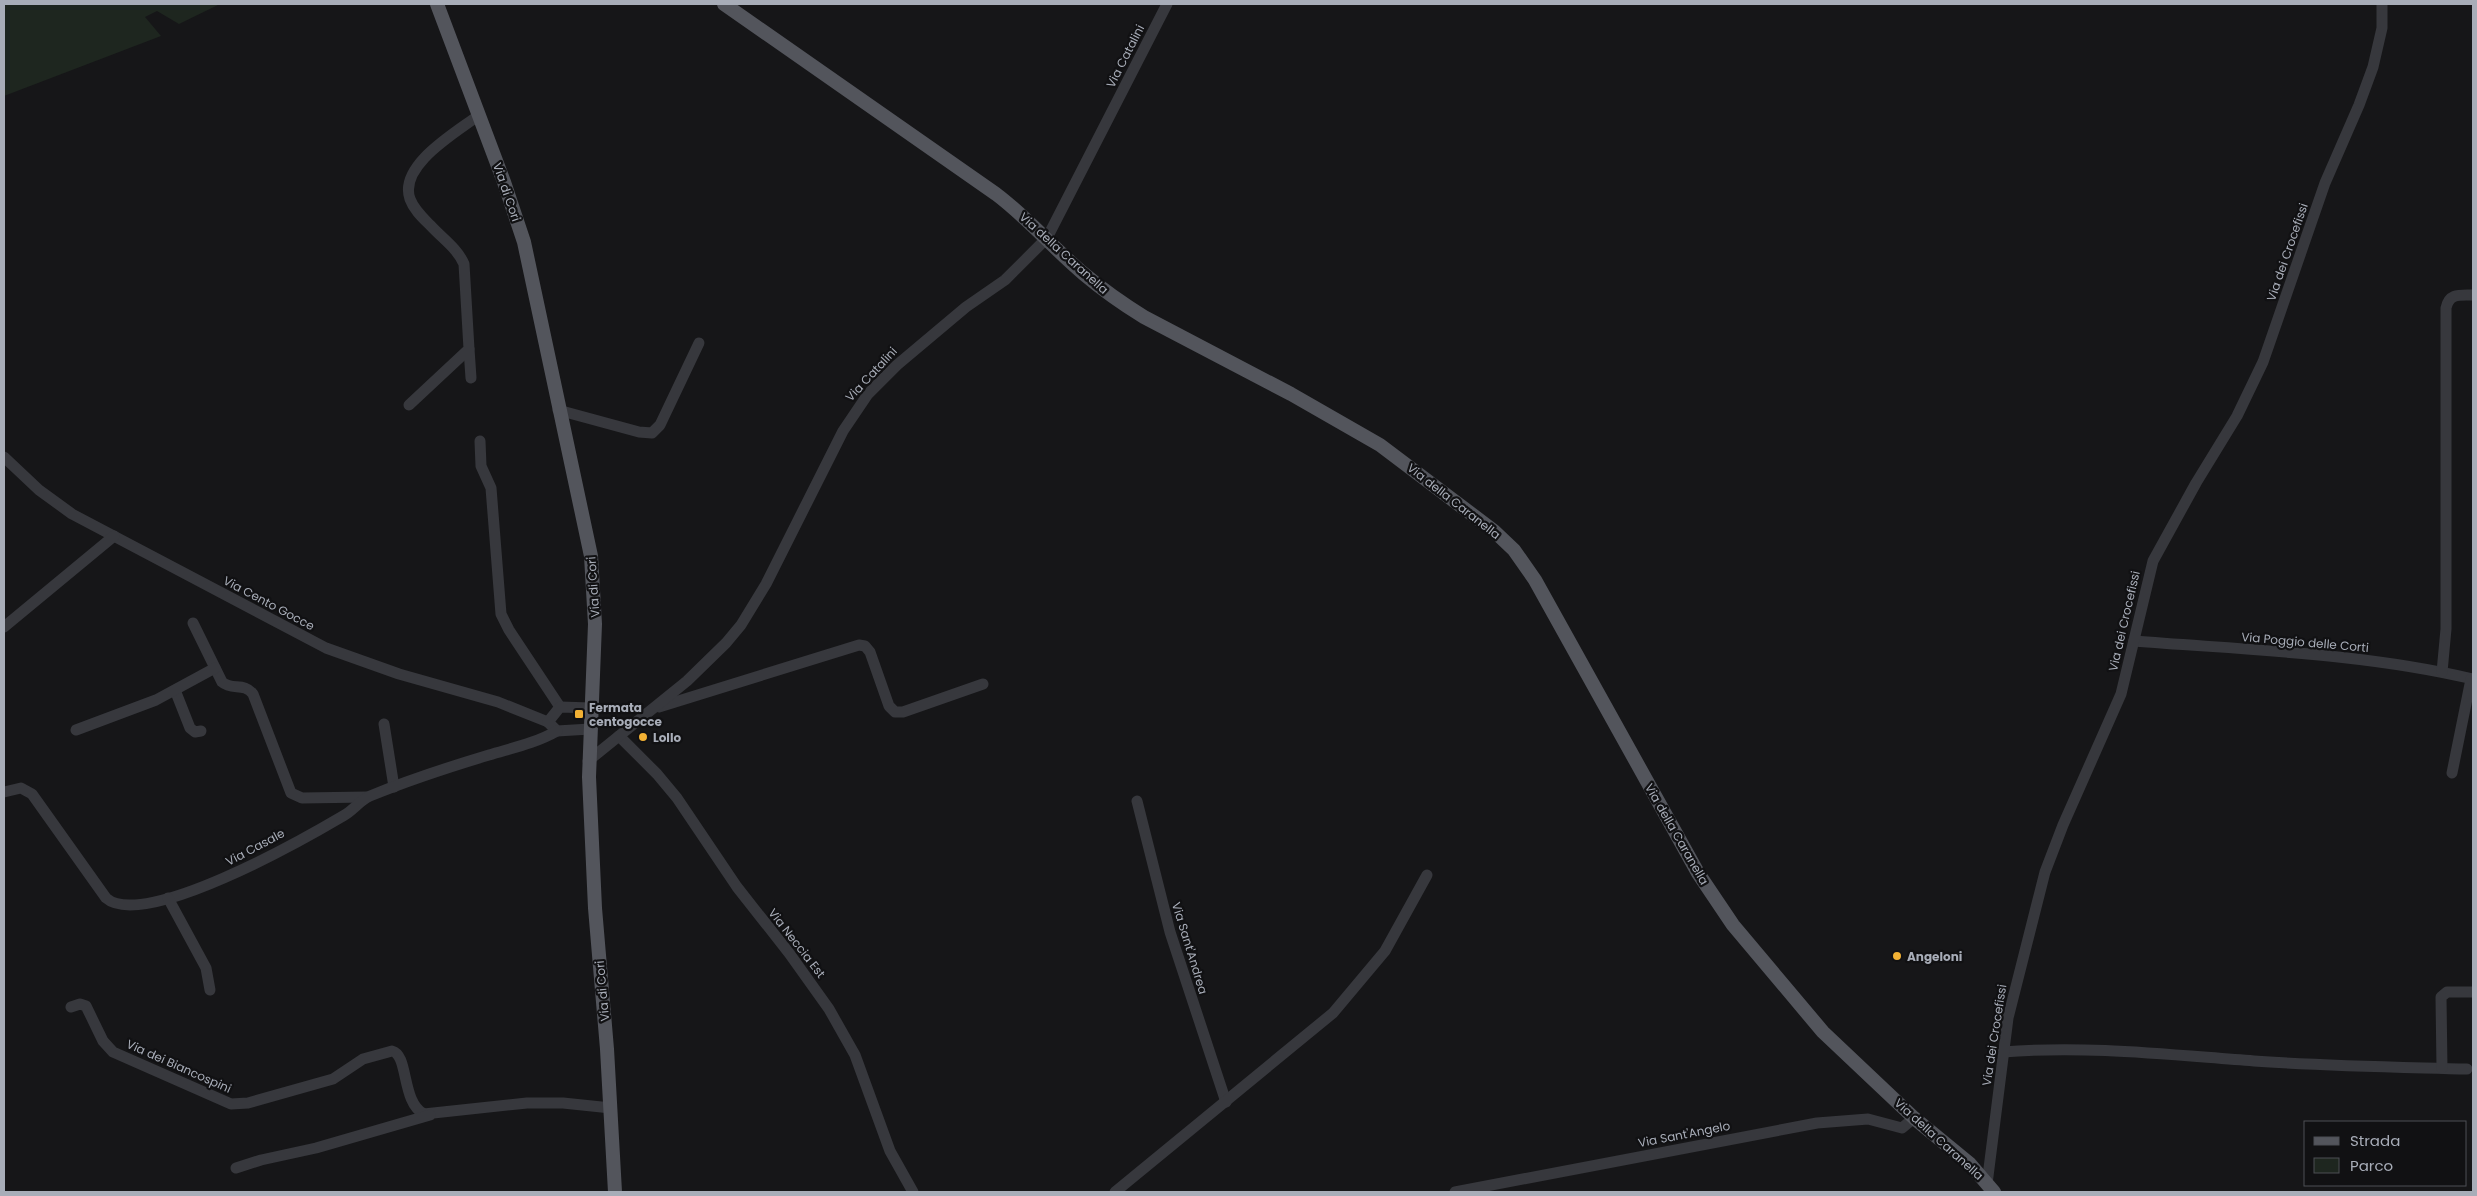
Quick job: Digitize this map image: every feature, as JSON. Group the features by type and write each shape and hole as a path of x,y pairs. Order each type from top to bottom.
{"main road":[{"name":"Via di Cori","path":"437,4 514,211 527,252 558,410 583,513 593,571 595,624 588,761 595,901 611,1108 615,1192"},
{"name":"Via della Caranella","path":"724,4 823,75 996,194 1047,238 1084,275 1128,307 1366,436 1455,500 1506,542 1535,580 1684,848 1724,912 1812,1020 1914,1118 1970,1164 1991,1188"}],"street":[{"name":"Via Catalini","path":"588,761 714,656 745,620 766,584 843,431 868,394 902,360 966,306 1006,280 1047,238 1167,4"},
{"name":"Via dei Crocefissi","path":"1991,1188 2004,1052 2016,986 2045,872 2063,825 2116,706 2134,641 2147,578 2156,555 2199,476 2237,416 2263,362 2325,183 2370,75 2382,28 2382,4"},
{"path":"471,378 464,264 457,252 417,212 410,200 408,189 412,174 419,162 479,115"},
{"path":"2442,672 2446,629 2446,308 2448,301 2454,296 2473,295"},
{"path":"558,410 639,432 652,432 660,425 700,343"},
{"path":"409,405 469,349"},
{"path":"480,441 481,466 491,488 501,614 509,630 560,707"},
{"name":"Via Cento Gocce","path":"4,457 58,504 114,536 326,648 399,674 498,702 548,722"},
{"path":"4,626 114,536"},
{"path":"193,623 224,684 245,687 253,694 291,793 299,798 368,797"},
{"name":"Via Poggio delle Corti","path":"2134,641 2365,661 2442,672 2472,679"},
{"path":"653,708 859,645 865,646 869,650 889,706 895,712 903,712 983,684"},
{"path":"76,730 150,703 215,668"},
{"path":"2452,773 2472,679"},
{"path":"175,690 190,728 195,732 201,731"},
{"path":"560,707 591,708"},
{"path":"560,707 548,722 557,731 590,729"},
{"path":"384,724 394,787"},
{"name":"Via Casale","path":"4,792 21,788 32,794 104,896 110,902 127,906 168,898 227,877 346,815 368,797 541,739 557,731"},
{"name":"Via Neccia Est","path":"618,736 657,774 677,798 737,887 789,953 829,1009 852,1049 890,1151 913,1192"},
{"name":"Via Sant'Andrea","path":"1137,801 1170,932 1226,1102"},
{"path":"1115,1192 1310,1034 1351,992 1384,951 1428,875"},
{"path":"168,898 206,968 210,990"},
{"path":"2442,1068 2441,997 2447,992 2473,992"},
{"name":"Via dei Biancospini","path":"71,1007 80,1004 86,1006 103,1041 113,1052 231,1104 248,1103 333,1079 363,1059 395,1051 400,1056 413,1104 419,1111 430,1115"},
{"path":"2004,1052 2034,1050 2154,1053 2287,1063 2467,1069"},
{"path":"236,1168 261,1160 316,1148 430,1115 527,1102 563,1103 611,1108"},
{"name":"Via Sant'Angelo","path":"1455,1192 1818,1122 1864,1119 1902,1128 1914,1118"}],"green space":[{"path":"4,4 220,4 179,24 157,11 145,17 161,36 4,96"}],"place":[{"name":"Fermata centogocce","path":"579,714"},
{"name":"Lollo","path":"643,737"},
{"name":"Angeloni","path":"1897,956"}]}
